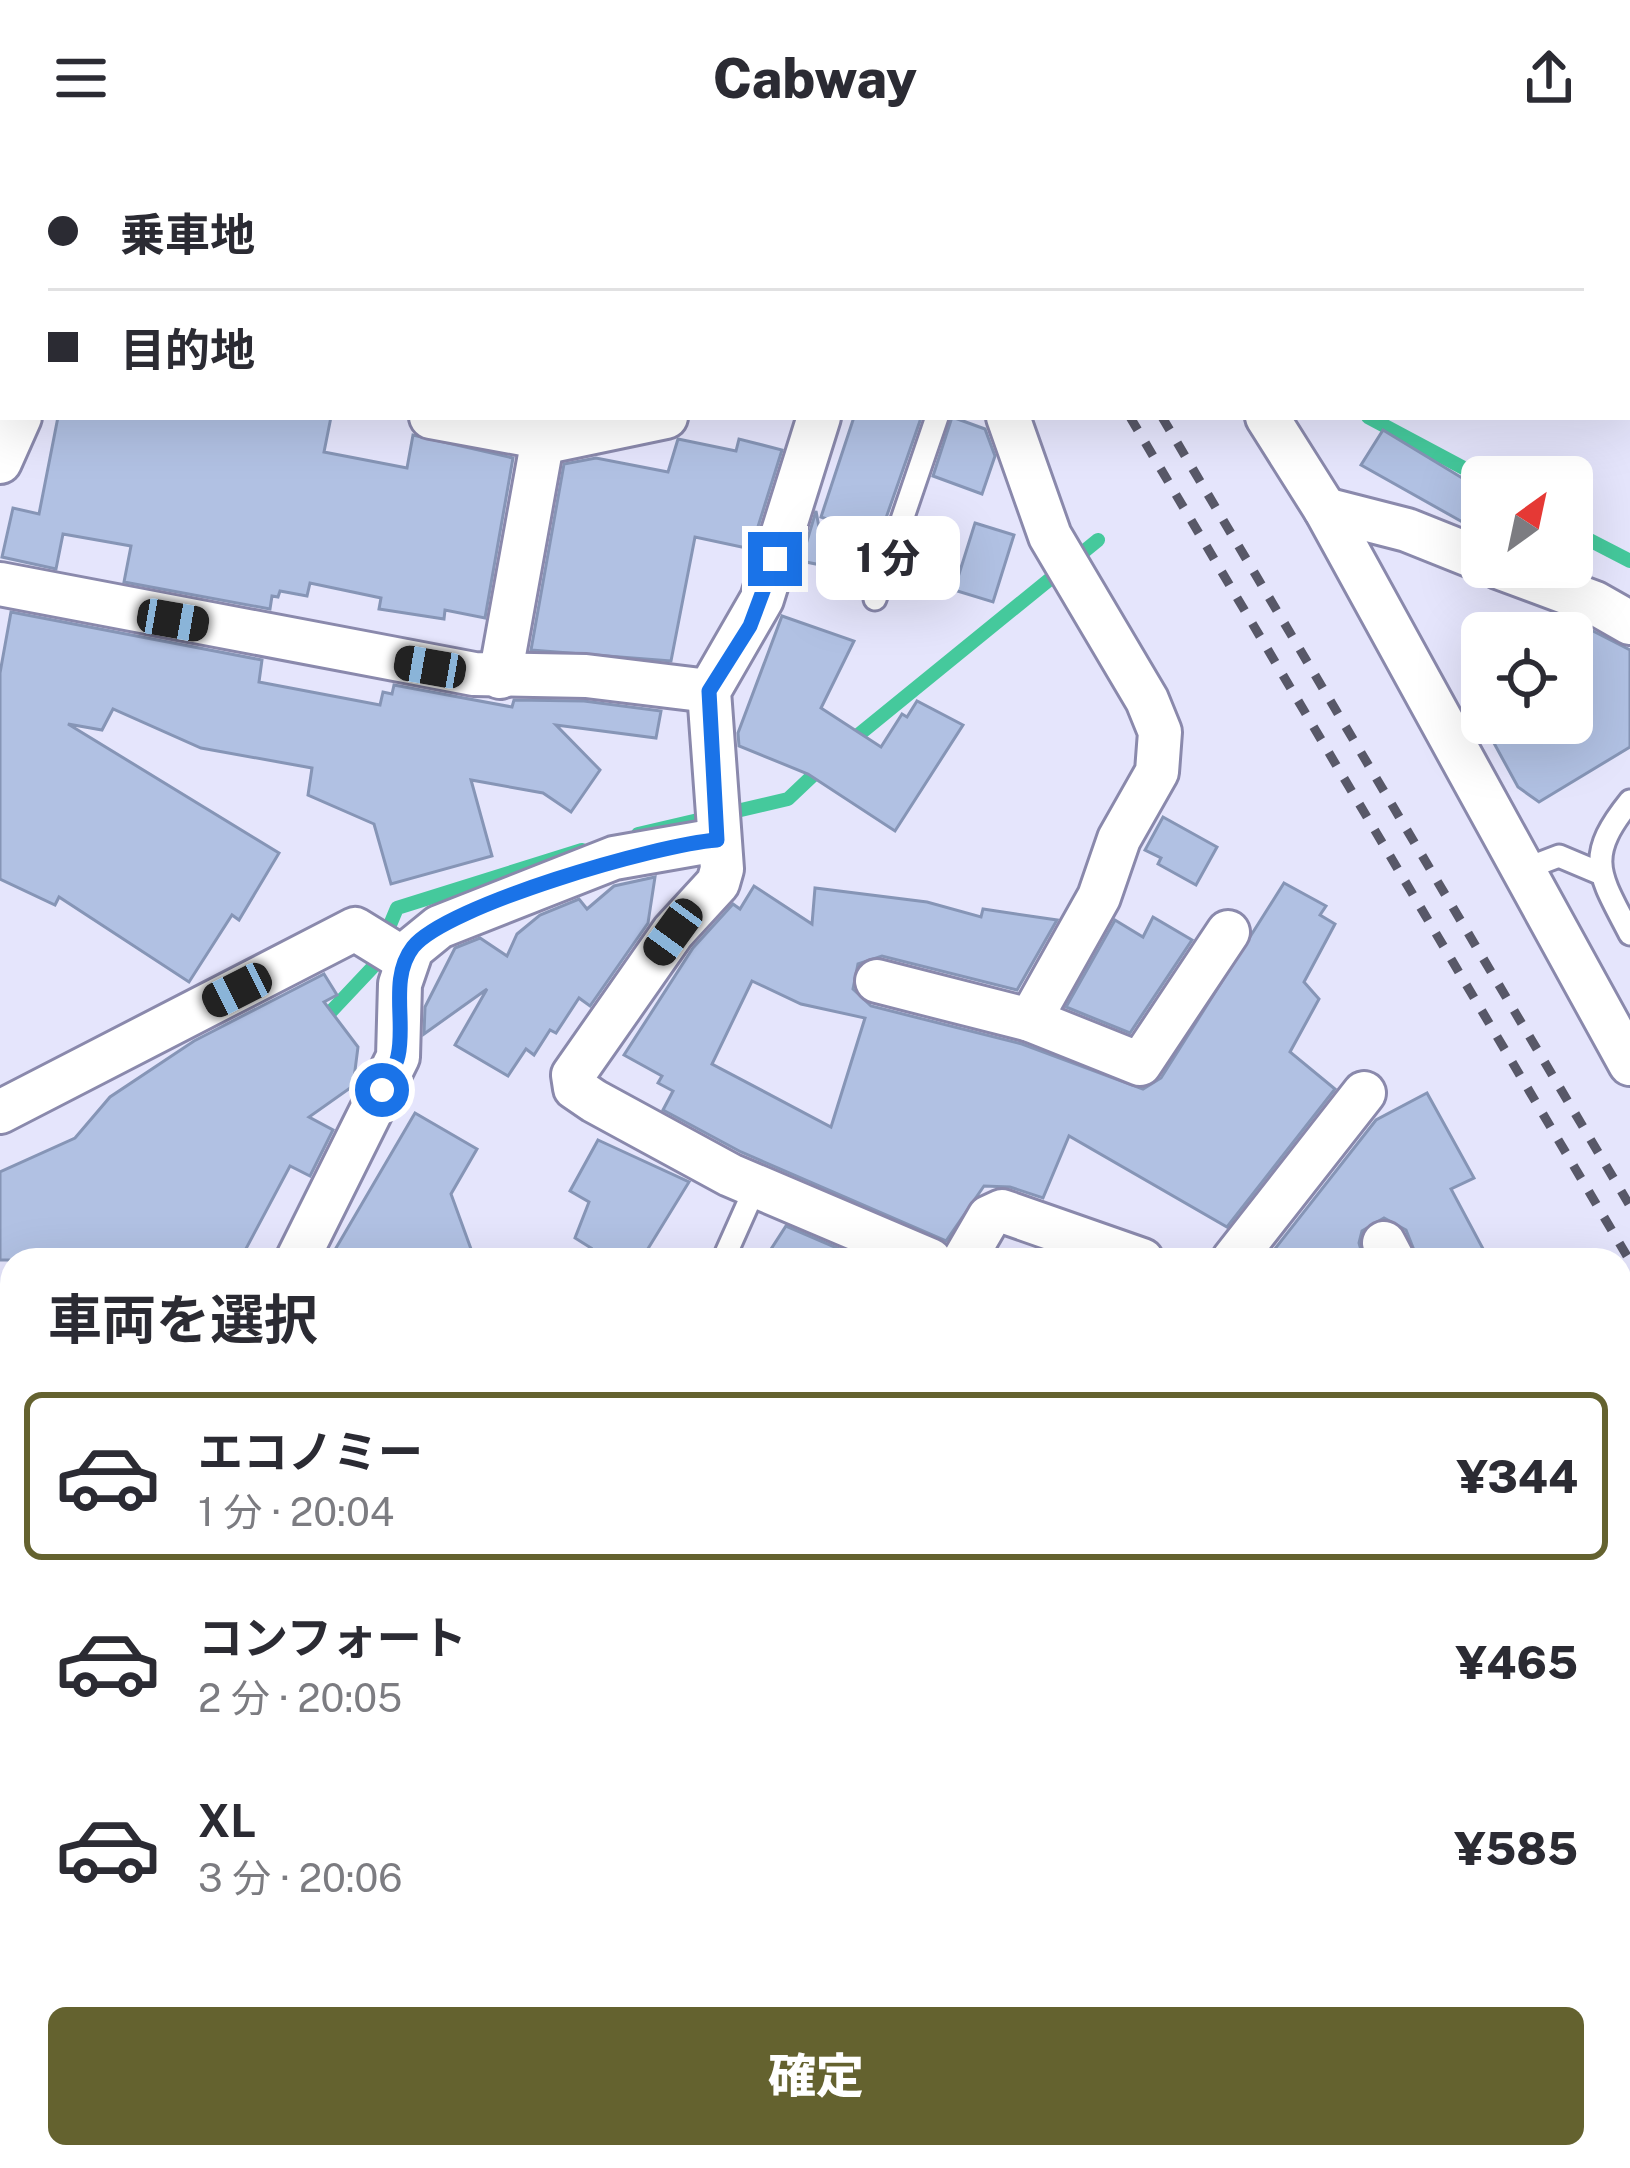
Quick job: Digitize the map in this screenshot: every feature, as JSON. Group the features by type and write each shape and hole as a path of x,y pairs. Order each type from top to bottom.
{"street":[{"path":"0,462 19,420"},
{"path":"447,420 543,438 583,437 654,420"},
{"path":"818,420 762,598 709,691 718,883 673,932 573,1075 575,1088 594,1101 756,1186 902,1248"},
{"path":"1009,420 1054,543 1147,700 1160,732 1161,756 1119,839 1099,897 1030,1020"},
{"path":"1269,420 1325,509 1630,1064"},
{"path":"500,676 543,438"},
{"path":"1325,509 1407,530 1461,552"},
{"path":"0,584 500,676 586,676 709,691"},
{"path":"1554,588 1630,623"},
{"path":"0,1112 355,929 388,949 412,949 439,927 614,858 716,837"},
{"path":"877,981 1030,1020 1140,1064 1228,932"},
{"path":"303,1248 398,1057 400,985 388,949"},
{"path":"1243,1248 1364,1094"},
{"path":"971,1248 989,1217 1002,1211 1108,1248"}],"lane":[{"path":"875,598 936,420"},
{"path":"1630,801 1604,834 1598,872 1630,934"},
{"path":"1525,869 1559,856 1598,872"},
{"path":"728,1248 756,1186"}],"building":[{"path":"57,420 330,420 324,452 407,468 413,435 513,458 485,618 445,610 444,619 379,609 381,598 310,583 307,596 280,591 278,597 272,596 270,609 124,582 131,546 63,534 56,569 2,557 13,508 39,514"},
{"path":"853,420 920,420 879,538 821,517"},
{"path":"951,420 985,429 995,456 982,494 933,476"},
{"path":"1383,430 1461,477 1461,521 1361,465"},
{"path":"678,439 736,451 739,439 782,450 751,549 695,537 671,661 531,650 564,464 596,458 668,472"},
{"path":"816,511 826,566 801,561"},
{"path":"975,523 1014,535 993,602 954,590"},
{"path":"11,612 262,660 259,682 380,705 383,692 392,694 394,685 512,707 514,700 584,701 661,711 656,738 556,725 600,770 571,812 543,793 471,780 492,856 391,884 374,824 308,795 312,768 201,748 113,709 102,730 68,724 279,853 239,920 232,915 189,982 59,897 55,905 0,879 0,673"},
{"path":"782,616 854,641 821,708 881,747 902,714 907,717 917,701 963,725 895,831 808,774 739,746 738,733"},
{"path":"1593,631 1630,650 1630,747 1539,802 1518,787 1494,744 1593,744"},
{"path":"1163,817 1217,847 1196,885 1158,864 1161,858 1145,850"},
{"path":"655,877 648,923 590,1006 579,998 556,1033 550,1030 534,1055 526,1049 508,1076 455,1045 487,989 424,1034 425,1007 455,948 480,938 507,956 517,934 540,915 579,899 587,909 614,886"},
{"path":"1284,883 1326,906 1320,915 1335,924 1304,982 1319,999 1290,1052 1335,1089 1227,1227 1069,1136 1043,1198 1010,1187 984,1186 946,1241 741,1152 663,1110 673,1091 658,1083 662,1076 624,1055 693,948 733,904 740,909 754,886 812,924 815,888 927,902 981,917 983,909 1057,920 1017,990 882,956 858,964 853,989 871,1006 1022,1044 1143,1089 1161,1078","holes":["752,981 801,1004 865,1018 831,1127 712,1064"]},
{"path":"1153,917 1192,940 1130,1033 1066,1007 1115,920 1143,937"},
{"path":"324,974 337,995 324,1002 358,1047 353,1086 309,1117 333,1130 310,1176 290,1166 246,1248 0,1248 0,1172 75,1138 110,1097 194,1041"},
{"path":"1427,1093 1474,1178 1451,1189 1483,1248 1413,1248 1406,1230 1384,1218 1362,1231 1360,1248 1276,1248 1376,1120"},
{"path":"415,1113 477,1149 451,1194 471,1248 336,1248"},
{"path":"598,1140 689,1182 648,1248 591,1248 575,1238 589,1202 570,1191"},
{"path":"786,1226 837,1248 772,1248"}],"waterway":[{"path":"1374,420 1461,467"},
{"path":"846,745 1098,540"},
{"path":"1593,542 1630,561"},
{"path":"638,834 788,799 825,764"},
{"path":"322,1021 372,968 397,908 582,850"}],"railway":[{"path":"1132,420 1622,1248"},
{"path":"1164,420 1630,1206"}],"route":[{"path":"382,1090 398,1057 400,985 407,961 412,949 439,927 614,858 682,842 717,840 709,691 750,626 775,559"}]}
